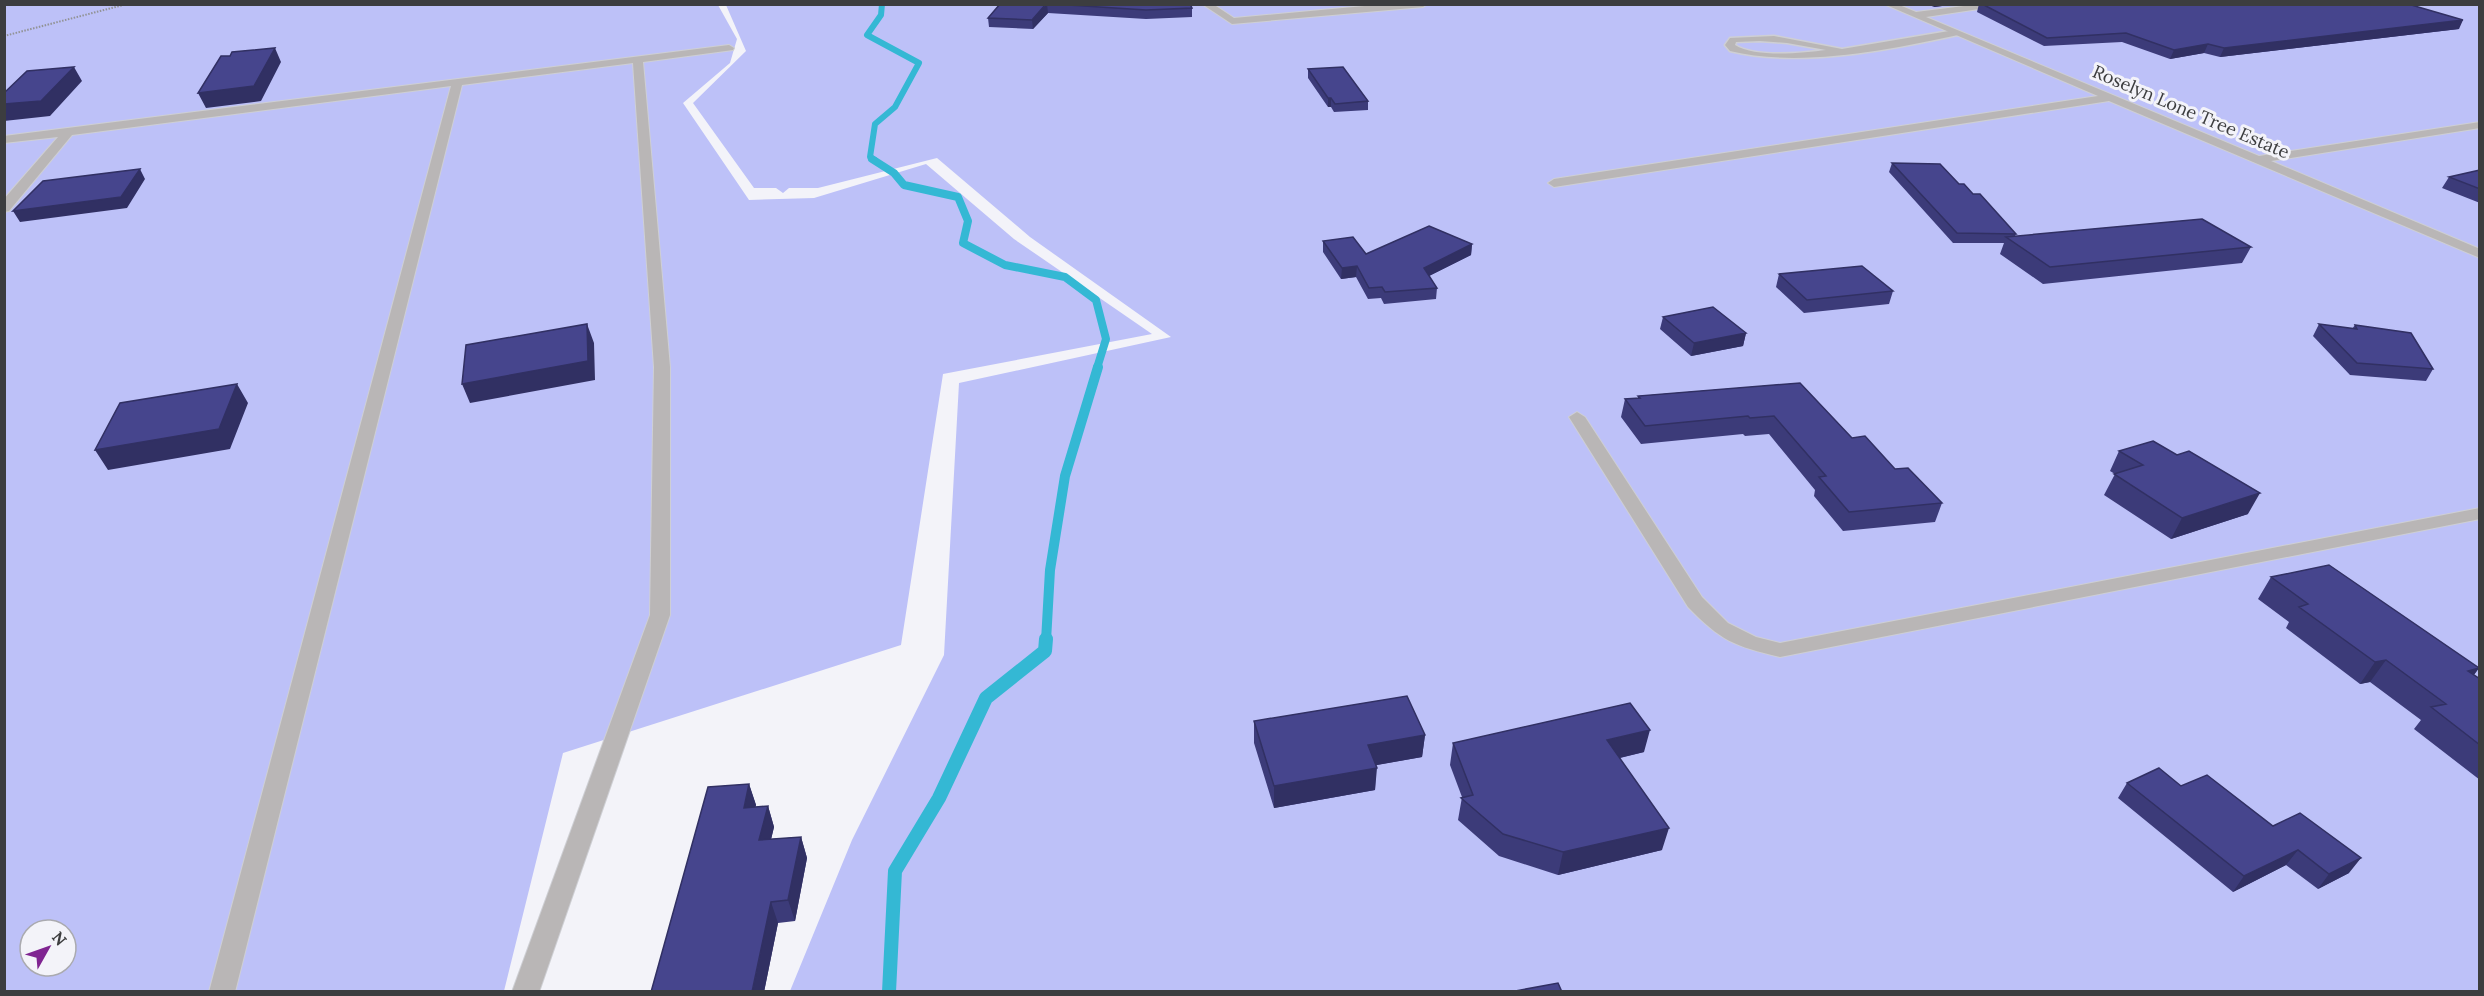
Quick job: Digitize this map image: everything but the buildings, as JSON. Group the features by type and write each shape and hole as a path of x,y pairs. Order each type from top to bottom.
{"street":[{"path":"1206,4 1232,21 1423,4"},
{"name":"Roselyn Lone Tree Estate","path":"1888,4 2480,254"},
{"path":"1914,15 2008,4"},
{"path":"4,140 729,48"},
{"path":"525,992 660,615 662,367 638,61"},
{"path":"222,992 457,84"},
{"path":"1554,183 2110,98"},
{"path":"2258,160 2480,124"},
{"path":"4,208 69,131"},
{"path":"1577,417 1695,602 1721,628 1750,643 1780,650 2480,513"}],"lane":[{"path":"1840,51 1778,38 1733,40 1730,45 1733,49 1757,56 1840,51 1955,33"}],"path":[{"path":"4,36 127,4"}],"shaded area":[{"path":"5,5 718,5 737,39 730,63 683,103 749,200 814,198 926,164 1014,239 1152,334 943,374 901,645 563,753 504,991 5,992"},
{"path":"726,5 2479,5 2479,991 790,991 852,840 944,655 959,383 1171,337 1030,237 937,158 818,188 789,188 783,193 776,188 754,188 693,103 746,51"}],"waterway":[{"path":"875,160 870,157 875,124 895,107 919,63 867,35 881,15 882,4"},
{"path":"872,159 894,173 904,185 958,197 968,221 963,243 1005,265 1065,277 1096,300 1106,339 1097,368"},
{"path":"1046,641 1050,570 1065,476 1098,367"},
{"path":"889,992 895,871 939,798 986,698 1045,651 1046,639"}]}
